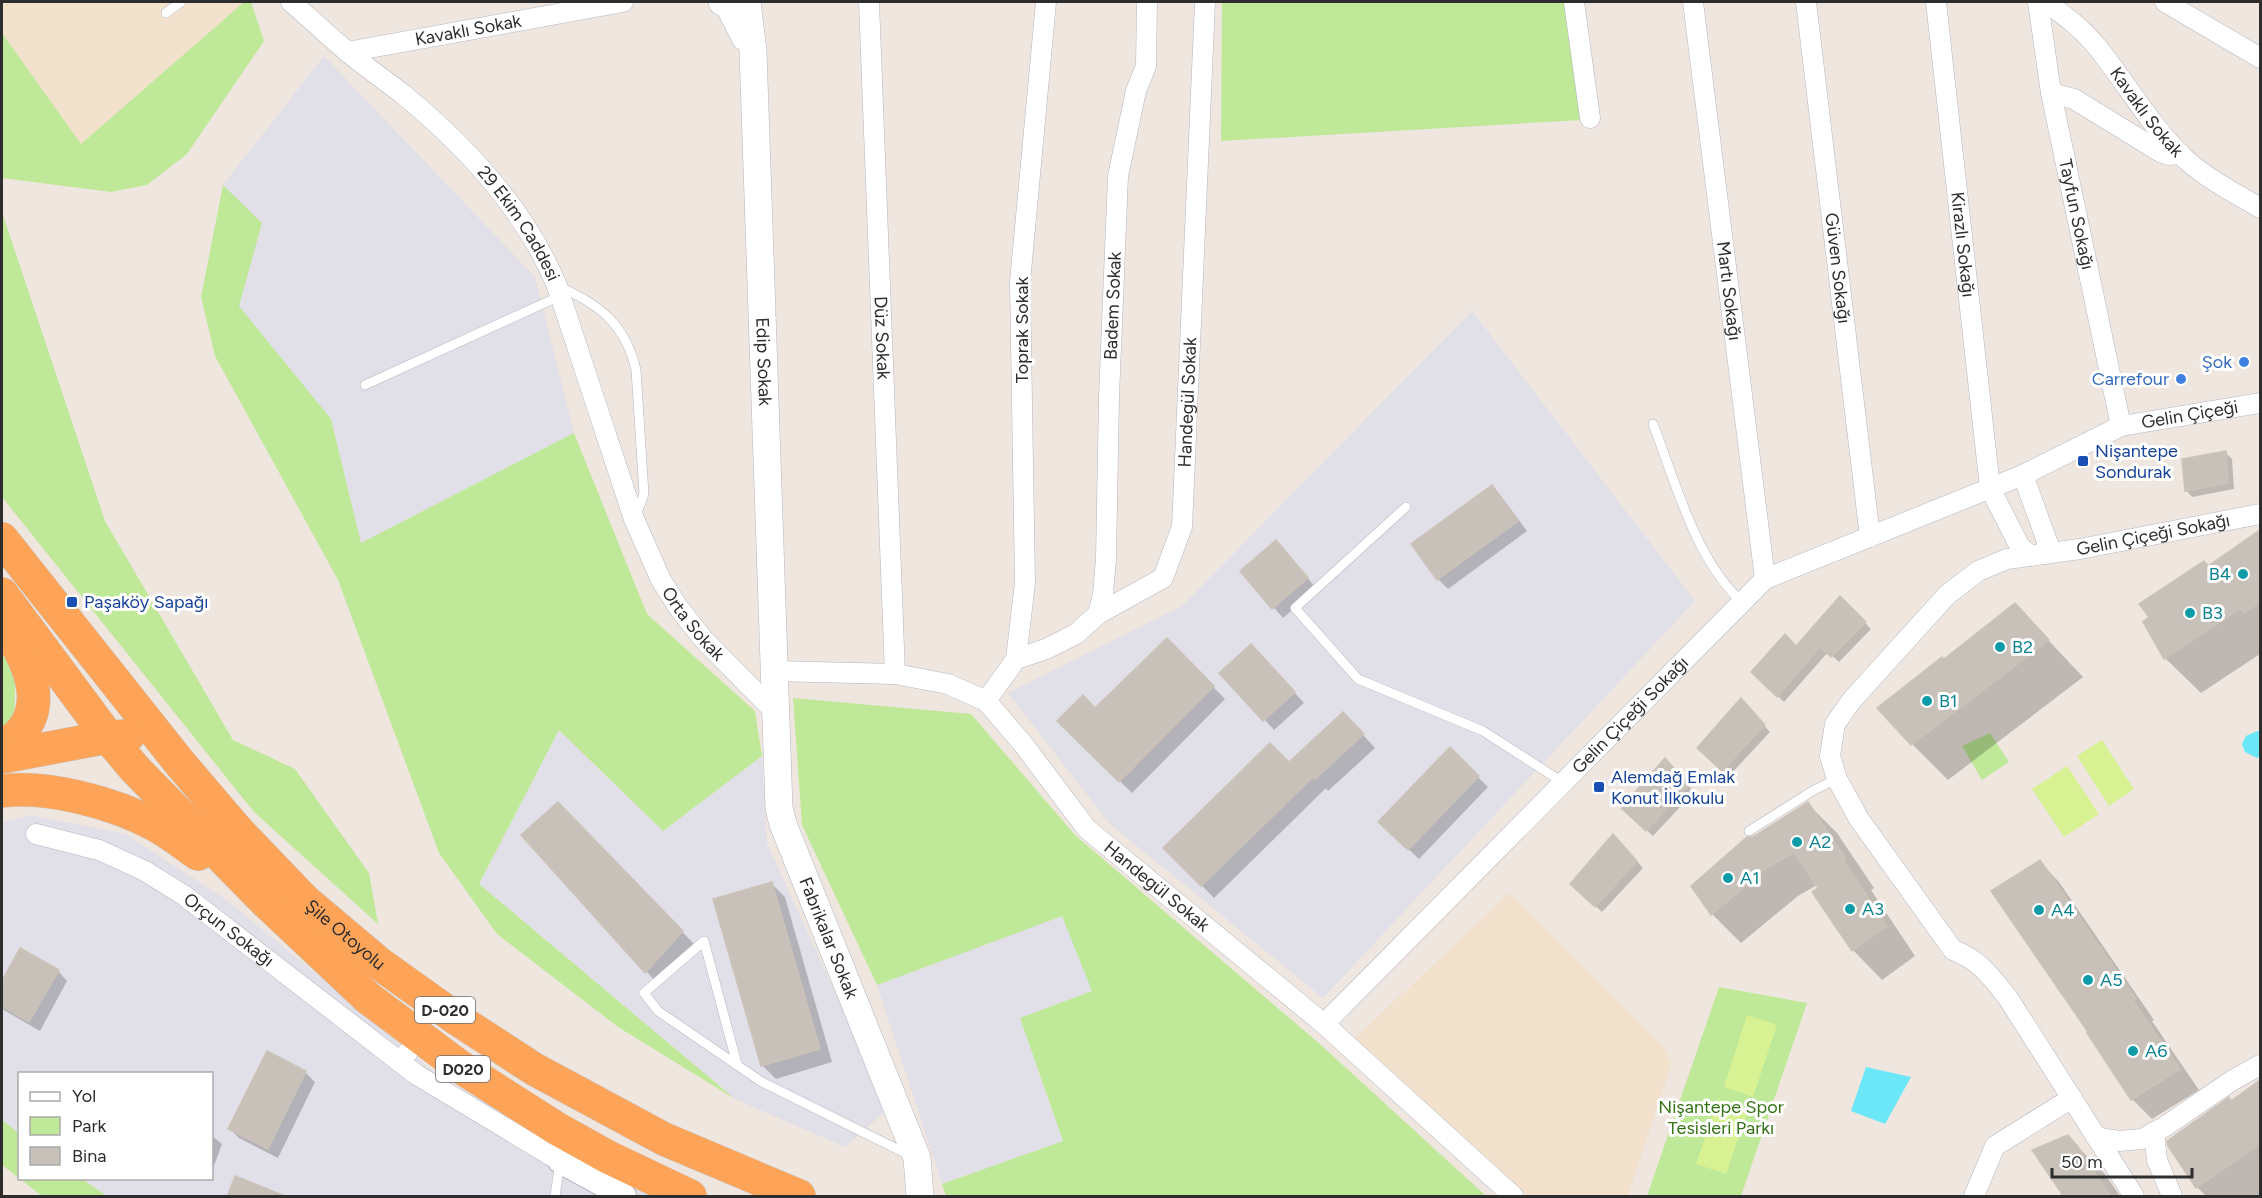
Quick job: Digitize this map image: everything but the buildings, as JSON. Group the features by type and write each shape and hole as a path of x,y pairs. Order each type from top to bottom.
{"highway":[{"name":"Şile Otoyolu","path":"2,538 237,830 304,900 380,964 544,1075 664,1138 799,1197"},
{"name":"Şile Otoyolu","path":"2,594 108,737 135,769 265,901 368,999 410,1050 459,1066 565,1148 690,1197"},
{"path":"2,622 15,640 25,661 34,690 32,715 18,735 2,745"},
{"path":"2,757 108,737 157,733"},
{"path":"2,791 19,789 69,795 126,811 156,825 265,901"}],"main road":[{"path":"726,2 753,51"},
{"name":"Edip Sokak","path":"747,2 753,51 774,671"},
{"name":"Fabrikalar Sokak","path":"774,671 777,793 783,824 917,1158 920,1197"}],"street":[{"name":"29 Ekim Caddesi","path":"291,2 347,52 405,96 479,166 511,206 546,258 634,519"},
{"name":"Kavaklı Sokak","path":"347,52 623,2"},
{"name":"Düz Sokak","path":"870,2 895,674"},
{"name":"Toprak Sokak","path":"1016,659 1025,583 1020,282 1046,2"},
{"name":"Badem Sokak","path":"1098,614 1106,559 1109,397 1118,176 1136,91 1146,66 1147,2"},
{"name":"Handegül Sokak","path":"1016,659 1046,649 1076,634 1098,614 1163,578 1182,527 1205,2"},
{"path":"1574,2 1590,118"},
{"name":"Martı Sokağı","path":"1693,2 1765,579"},
{"name":"Güven Sokağı","path":"1806,2 1870,537"},
{"name":"Kirazlı Sokağı","path":"1936,2 1990,488"},
{"name":"Tayfun Sokağı","path":"2038,2 2051,93 2121,426"},
{"name":"Kavaklı Sokak","path":"2046,2 2073,22 2098,47 2133,97 2180,154 2210,178 2260,208"},
{"path":"2165,2 2260,58"},
{"path":"2051,93 2074,99 2162,153 2180,154"},
{"name":"Gelin Çiçeği","path":"2121,426 2260,403"},
{"name":"Gelin Çiçeği Sokağı","path":"1324,1023 1765,579 2023,475 2121,426"},
{"name":"Gelin Çiçeği Sokağı","path":"2023,475 2048,544 2037,555"},
{"path":"1990,488 2020,547 2037,555"},
{"name":"Gelin Çiçeği Sokağı","path":"2037,555 2260,514"},
{"name":"Orta Sokak","path":"634,519 662,580 678,607 704,640 775,712"},
{"path":"2037,555 2007,559 1978,571 1947,595 1852,700 1836,724 1830,756 1838,779 1859,819 1953,950 1975,960 1990,975 2072,1098 2134,1197"},
{"path":"986,701 1016,659"},
{"name":"Handegül Sokak","path":"774,671 895,674 948,684 986,701 1023,744 1088,829 1324,1023 1513,1197"},
{"name":"Orçun Sokağı","path":"36,834 99,850 145,871 410,1050"},
{"path":"2096,1137 2119,1140 2142,1139 2260,1065"},
{"path":"1974,1197 1995,1146 2072,1098"},
{"path":"2154,1132 2157,1160 2172,1197"},
{"path":"565,1148 624,1197"}],"lane":[{"path":"166,13 181,2"},
{"path":"364,385 559,291 586,301 616,324 632,351 636,370 644,495 634,519"},
{"path":"1653,424 1704,553 1721,581 1742,602"},
{"path":"1406,507 1295,608 1358,679 1483,730 1564,783"},
{"path":"1749,831 1814,790 1838,779"},
{"path":"737,1064 704,941 644,993 658,1011 762,1082 917,1158"},
{"path":"555,1197 565,1148"}],"shaded area":[{"path":"2,2 244,2 81,144 2,33"},
{"path":"324,56 535,277 574,433 361,543 331,419 238,306 262,223 223,185"},
{"path":"1472,311 1695,601 1323,998 1110,824 1008,693 1182,606"},
{"path":"559,730 663,831 762,756 767,843 888,1109 845,1147 735,1099 479,884"},
{"path":"30,815 126,834 228,901 440,1077 637,1187 658,1196 107,1196 83,1180 213,1180 213,1072 18,1072 18,1132 2,1120 2,823"},
{"path":"1509,893 1663,1046 1672,1063 1628,1196 1527,1196 1350,1043"},
{"path":"1063,915 1092,991 1020,1018 1063,1141 942,1184 877,985"}],"green space":[{"path":"244,2 251,2 264,41 187,154 147,185 111,192 2,178 2,33 81,144"},
{"path":"1222,2 1566,2 1582,120 1221,141"},
{"path":"223,185 262,223 239,306 331,419 361,543 574,433 647,614 755,711 762,756 663,831 559,730 479,884 735,1099 618,1027 497,934 439,853 338,580 215,356 201,297"},
{"path":"2,212 105,521 233,740 295,769 369,873 378,924 254,812 2,497"},
{"path":"2,625 16,644 14,734 2,739"},
{"path":"793,698 971,714 1075,835 1321,1045 1486,1196 946,1196 942,1184 1063,1141 1020,1018 1092,991 1062,916 877,985 802,825"},
{"path":"1990,733 2009,762 1982,780 1962,746"},
{"path":"2102,740 2134,789 2109,806 2077,756"},
{"path":"2067,766 2099,814 2064,837 2032,789"},
{"name":"Nişantepe Spor Tesisleri Parkı","path":"1719,987 1807,1003 1741,1196 1647,1196"},
{"path":"1747,1015 1777,1025 1753,1097 1724,1087"},
{"path":"1718,1099 1748,1109 1726,1174 1696,1164"},
{"path":"2,1120 18,1132 18,1177 2,1165"},
{"path":"21,1180 83,1180 107,1196 42,1196"}],"water":[{"path":"2260,732 2260,756 2257,758 2245,752 2242,744 2246,736"},
{"path":"1866,1067 1911,1077 1885,1124 1851,1111"}],"place":[{"name":"Şok","path":"2244,362"},
{"name":"Carrefour","path":"2181,379"},
{"name":"Nişantepe Sondurak","path":"2083,461"},
{"name":"B4","path":"2243,574"},
{"name":"Paşaköy Sapağı","path":"72,602"},
{"name":"B3","path":"2190,613"},
{"name":"B2","path":"2000,647"},
{"name":"B1","path":"1927,701"},
{"name":"Alemdağ Emlak Konut İlkokulu","path":"1599,787"},
{"name":"A2","path":"1797,842"},
{"name":"A1","path":"1728,878"},
{"name":"A3","path":"1850,909"},
{"name":"A4","path":"2039,910"},
{"name":"A5","path":"2088,980"},
{"name":"A6","path":"2133,1051"}]}
